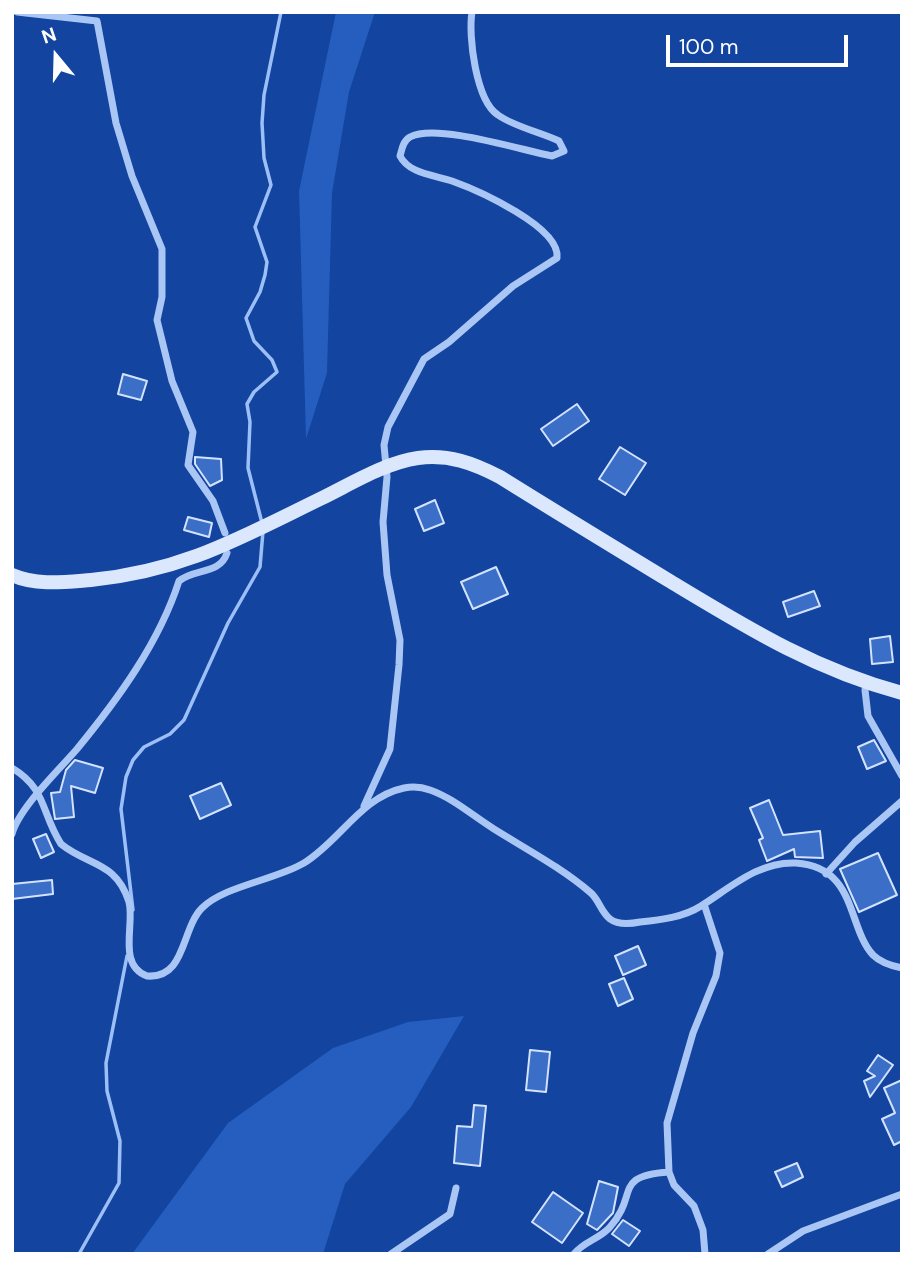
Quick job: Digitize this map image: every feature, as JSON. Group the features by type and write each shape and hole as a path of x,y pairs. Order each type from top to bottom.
{"street":[{"path":"12,834 24,809 97,724 159,633 179,581 213,569 224,561 226,544 213,501 188,465 192,432 172,381 156,320 162,297 162,249 132,176 116,123 97,21 17,12"},
{"path":"363,810 390,749 400,665 400,640 387,575 383,522 387,467 384,445 388,427 424,359 449,342 513,286 557,258 552,241 517,212 475,190 410,168 400,156 405,141 413,136 464,135 552,156 564,151 559,141 501,117 492,110 471,51 472,12"},
{"path":"12,575 25,581 55,583 147,573 187,562 387,467 416,458 437,457 476,465 790,653 849,677 902,693"},
{"path":"865,690 868,716 902,776"},
{"path":"12,768 30,780 40,793 61,844 106,867 124,888 131,913 128,944 131,957 142,975 154,977 166,973 176,963 192,922 203,907 216,899 302,864 335,841 363,810 397,790 414,787 430,790 557,869 590,893 607,917 618,923 671,917 705,904 727,887 770,867 796,863 826,874 848,898 871,953 881,961 902,968"},
{"path":"826,874 855,842 902,801"},
{"path":"705,904 720,953 716,976 693,1033 669,1109 669,1172 674,1185 694,1206 703,1230 705,1254"},
{"path":"574,1254 584,1242 609,1229 634,1178 645,1173 669,1172"},
{"path":"391,1254 450,1214 456,1188"},
{"path":"768,1254 803,1231 902,1194"}],"shaded area":[{"path":"336,12 375,12 349,92 332,193 327,373 306,439 299,191"},
{"path":"464,1016 411,1107 345,1184 323,1254 132,1254 228,1123 333,1048 408,1022"}],"building":[{"path":"123,374 147,381 141,400 118,394"},
{"path":"577,404 589,421 553,446 541,429"},
{"path":"620,447 646,463 625,495 599,479"},
{"path":"195,457 221,459 222,480 210,486 195,464"},
{"path":"435,500 444,523 424,531 415,509"},
{"path":"188,517 212,523 209,537 184,530"},
{"path":"496,567 508,594 473,609 461,582"},
{"path":"814,591 820,606 788,617 783,602"},
{"path":"890,636 893,662 872,664 870,639"},
{"path":"874,740 886,761 867,769 858,747"},
{"path":"75,760 103,768 95,793 71,786 74,817 55,819 51,793 60,792 66,770"},
{"path":"221,783 231,805 200,819 190,796"},
{"path":"769,800 783,835 820,831 823,858 795,857 794,849 767,861 759,840 763,838 750,808"},
{"path":"46,834 54,852 41,858 33,839"},
{"path":"878,853 897,895 859,912 840,869"},
{"path":"52,880 53,894 12,899 12,884"},
{"path":"638,946 646,965 623,975 615,956"},
{"path":"624,978 633,999 618,1006 609,984"},
{"path":"530,1050 550,1052 546,1092 526,1090"},
{"path":"878,1055 893,1065 870,1097 864,1081 875,1076 867,1071"},
{"path":"902,1080 902,1141 894,1145 882,1119 895,1113 884,1088"},
{"path":"474,1105 486,1106 480,1166 454,1163 457,1126 472,1127"},
{"path":"797,1163 803,1177 782,1187 775,1172"},
{"path":"599,1181 618,1187 613,1213 597,1230 587,1224"},
{"path":"553,1192 583,1213 562,1243 532,1222"},
{"path":"623,1220 640,1231 629,1246 612,1234"}],"waterway":[{"path":"262,523 248,468 250,422 247,404 254,392 277,372 272,360 254,341 246,318 260,292 267,262 255,227 271,185 264,158 262,123 264,95 281,12"},
{"path":"133,910 121,809 126,777 133,760 144,747 170,734 184,720 228,623 260,567 263,531"},
{"path":"79,1254 119,1183 120,1141 107,1091 106,1063 127,956"}]}
